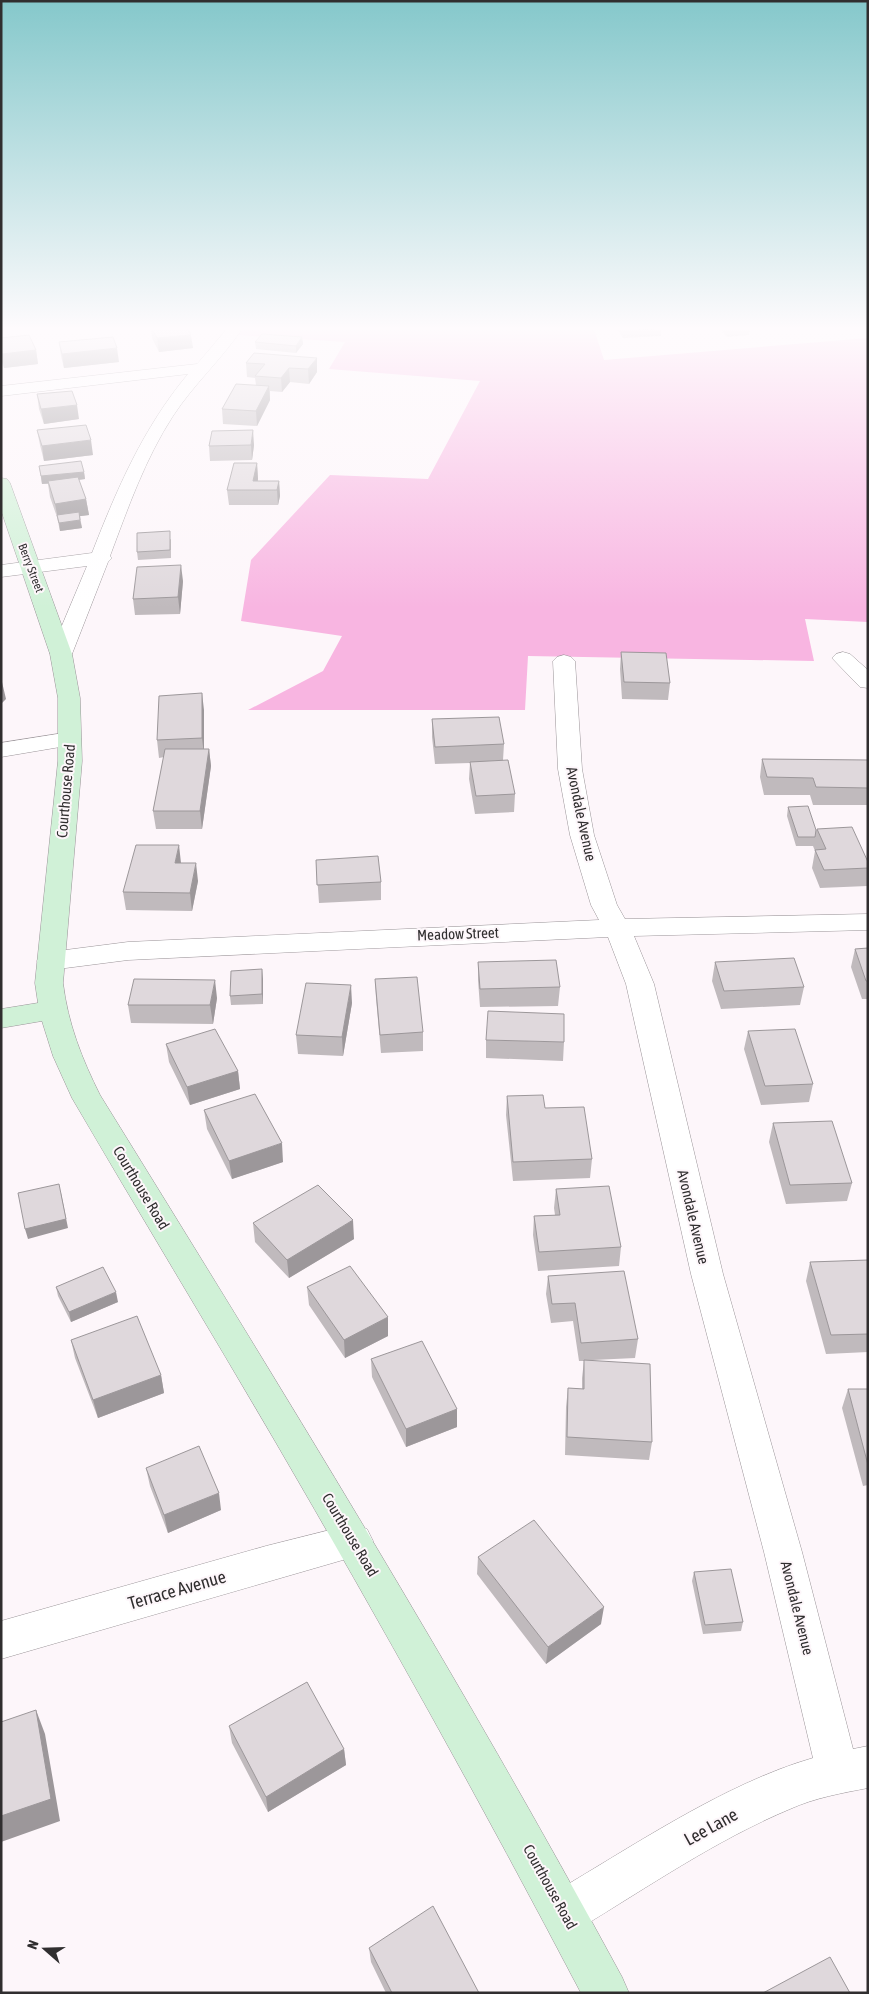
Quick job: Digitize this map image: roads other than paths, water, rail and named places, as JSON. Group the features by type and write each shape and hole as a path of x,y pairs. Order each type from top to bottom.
{"street":[{"path":"61,654 80,614 132,479 148,443 161,422"},
{"name":"Berry Street","path":"1,483 61,654"},
{"path":"1,571 102,558"},
{"name":"Courthouse Road","path":"61,654 69,698 70,762 49,983 52,1010 64,1054 87,1098 354,1541 461,1725 564,1912 606,1993"},
{"path":"843,658 868,682"},
{"name":"Avondale Avenue","path":"564,661 570,769 582,835 604,905 626,946 640,984 707,1274 783,1552 853,1770"},
{"path":"1,750 70,739"},
{"name":"Meadow Street","path":"50,961 128,951 616,928 868,922"},
{"path":"1,1019 52,1010"},
{"name":"Terrace Avenue","path":"1,1640 266,1564 354,1541"},
{"name":"Lee Lane","path":"564,1912 718,1821 778,1792 853,1770"}]}
